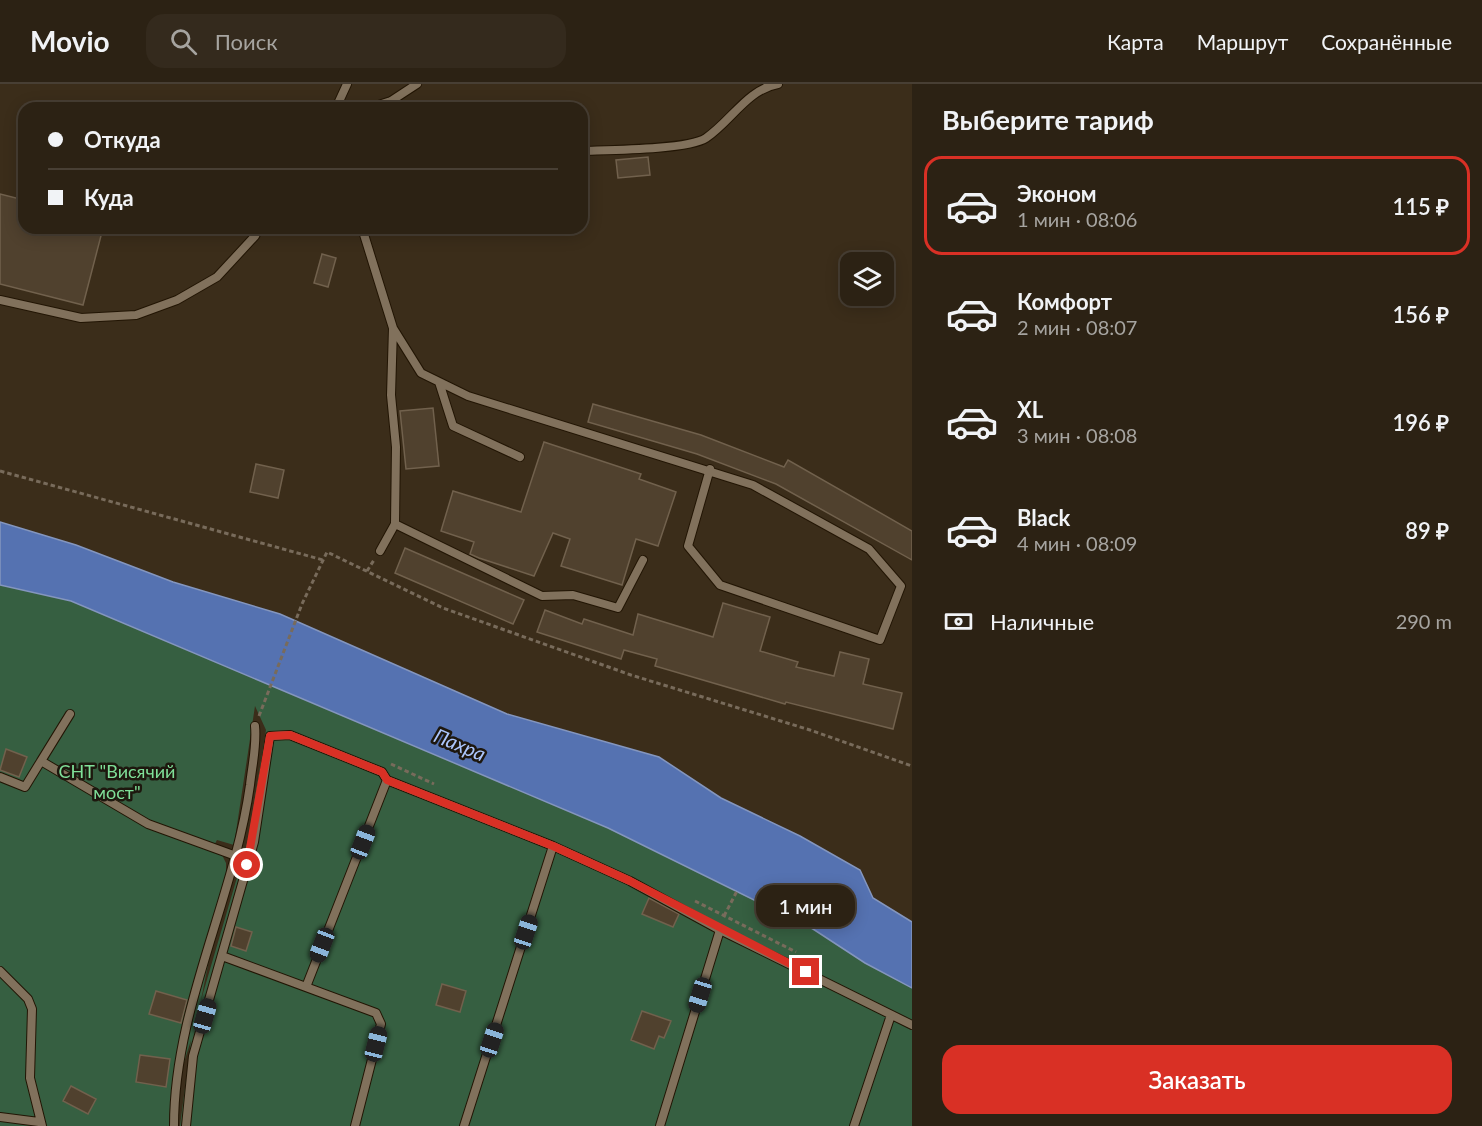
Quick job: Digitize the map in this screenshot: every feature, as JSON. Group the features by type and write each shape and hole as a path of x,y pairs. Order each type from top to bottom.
{"lane":[{"path":"339,102 347,84"},
{"path":"388,102 417,84"},
{"path":"588,151 646,149 704,140 764,86 778,84"},
{"path":"0,300 81,318 136,315 177,300 217,277 256,234"},
{"path":"364,234 393,328 421,373 468,396 710,469 753,485 869,549 901,586 880,640 720,585 688,546 710,469"},
{"path":"380,551 395,524 396,447 391,395 393,328"},
{"path":"439,382 453,426 520,457"},
{"path":"395,524 542,596 573,595 618,608 643,560"},
{"path":"0,777 25,788 70,714"},
{"path":"174,1126 174,1107 195,994 244,826 255,726"},
{"path":"186,1126 194,1056 254,842 270,736 290,735 382,772 387,780 553,846 630,881 720,930 912,1025"},
{"path":"41,761 148,824 236,856"},
{"path":"306,987 387,780"},
{"path":"464,1126 553,846"},
{"path":"660,1126 720,930"},
{"path":"222,956 376,1013 381,1024 355,1126"},
{"path":"0,971 28,999 32,1009 30,1078 41,1124 0,1117"},
{"path":"854,1126 891,1014"}],"path":[{"path":"0,471 323,560"},
{"path":"260,711 302,604 327,552 443,608 630,675 810,730 912,765"},
{"path":"724,915 737,891"}],"green space":[{"name":"СНТ \"Висячий мост\"","path":"0,585 71,601 608,828 813,929 865,963 912,988 912,1126 180,1126 191,1040 170,1108 169,1126 0,1126","holes":["255,706 266,730 248,840 201,1000 226,875 226,863 222,855 211,851 217,840 234,845"]}],"water":[{"name":"Пахра","path":"0,522 76,545 173,582 280,614 507,714 659,757 721,798 800,836 860,870 873,898 912,922 912,988 865,963 813,929 608,828 71,601 0,585"}],"building":[{"path":"648,157 650,175 618,178 616,160"},
{"path":"0,194 18,198 18,234 101,234 83,305 0,284"},
{"path":"322,254 336,258 328,287 314,283"},
{"path":"593,404 701,435 784,467 788,460 912,531 912,560 776,484 697,454 588,422"},
{"path":"433,408 439,466 406,469 400,411"},
{"path":"544,442 641,474 639,479 676,492 658,546 636,539 622,585 561,566 570,539 553,533 534,576 470,554 474,542 441,531 453,491 521,512"},
{"path":"256,464 284,470 278,498 250,492"},
{"path":"405,548 524,600 513,624 395,573"},
{"path":"723,603 770,617 760,651 798,662 796,667 834,676 840,652 869,659 863,684 902,693 893,729 786,702 785,704 655,666 657,659 624,650 621,659 537,632 545,610 582,624 584,619 633,635 638,614 713,637"},
{"path":"6,749 27,757 19,777 0,770"},
{"path":"649,898 679,914 673,927 642,914"},
{"path":"236,927 252,932 246,951 231,946"},
{"path":"442,984 466,991 460,1012 436,1005"},
{"path":"156,991 187,1000 181,1023 149,1014"},
{"path":"642,1011 671,1021 664,1038 659,1036 654,1049 631,1040"},
{"path":"140,1055 170,1059 166,1087 136,1082"},
{"path":"71,1086 96,1099 88,1114 63,1101"}],"route":[{"path":"247,865 254,842 270,736 290,735 382,772 387,780 553,846 630,881 720,930 806,972"}]}
